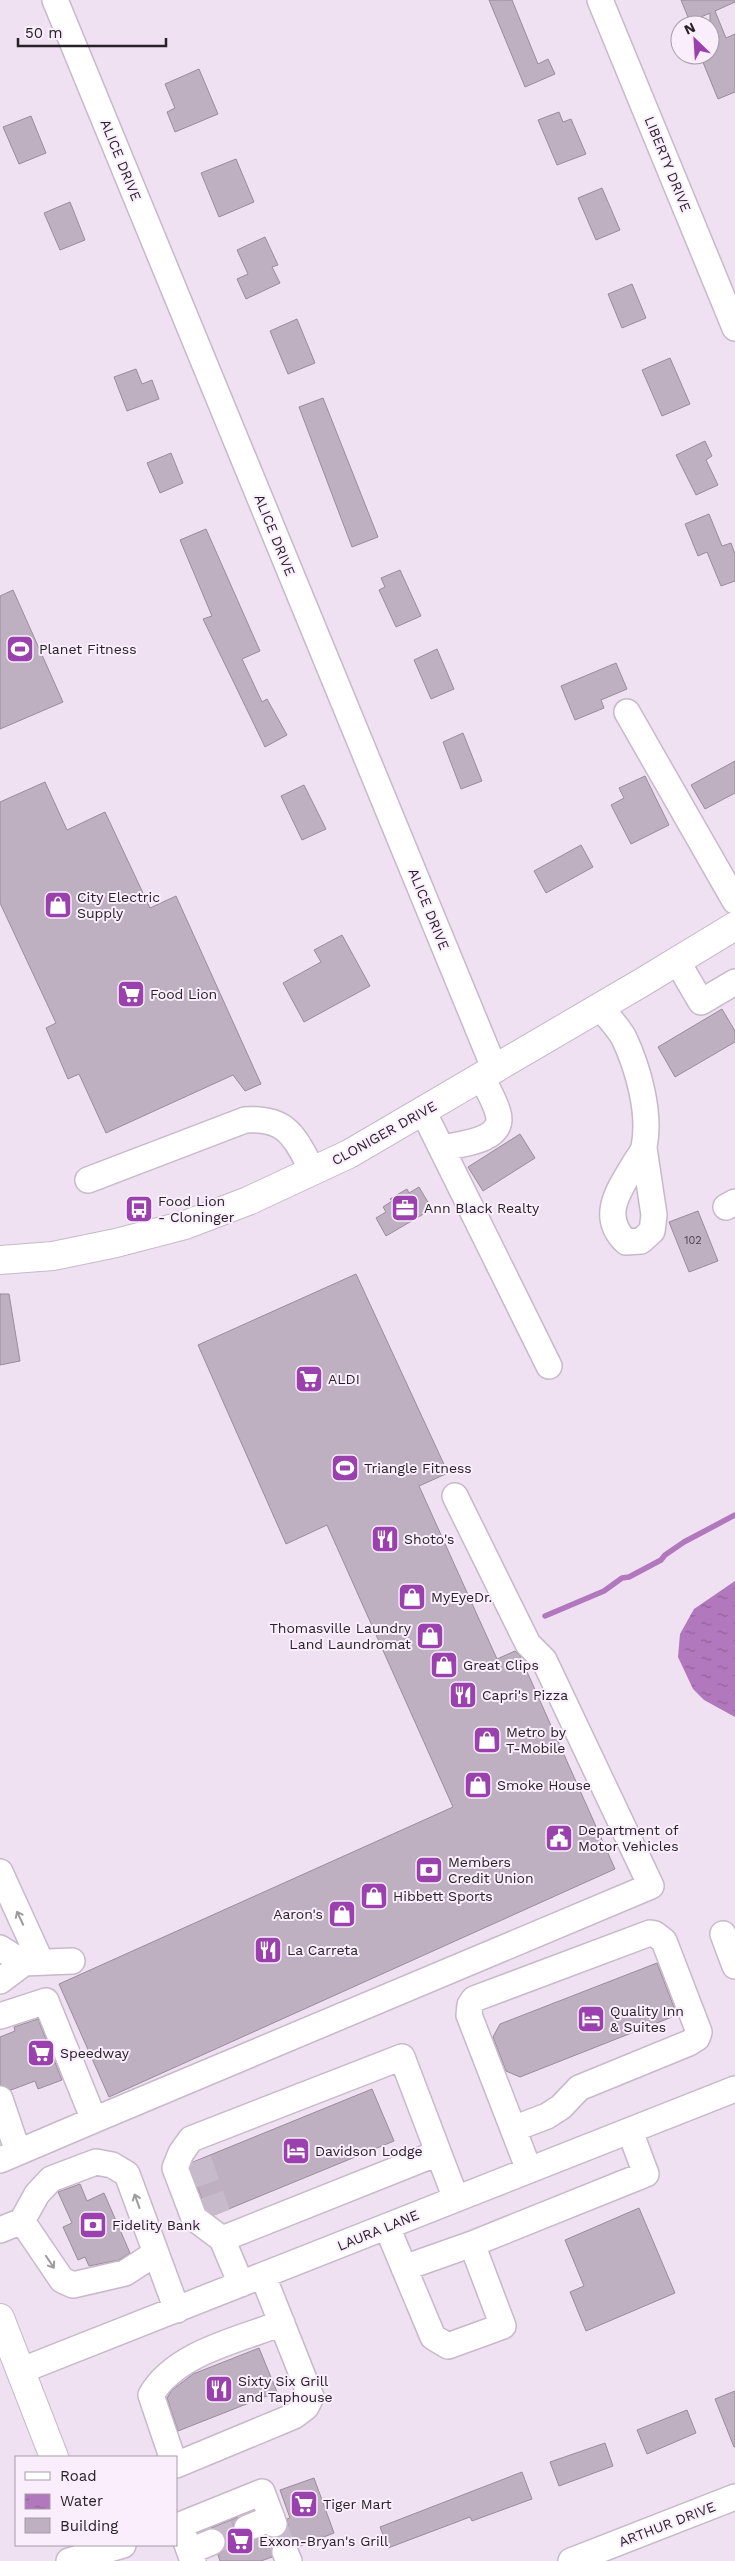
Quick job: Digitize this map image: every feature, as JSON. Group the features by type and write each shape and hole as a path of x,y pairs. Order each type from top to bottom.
{"main road":[{"name":"CLONIGER DRIVE","path":"0,1260 53,1256 185,1224 248,1201 349,1154 735,926"},
{"path":"0,2318 12,2368 54,2456"}],"street":[{"name":"ALICE DRIVE","path":"55,0 488,1073 498,1111 499,1126 494,1132 482,1138 442,1148"},
{"name":"LIBERTY DRIVE","path":"600,0 735,328"},
{"path":"626,712 735,901"},
{"path":"677,961 701,1002 732,991"},
{"path":"600,1007 623,1036 633,1063 641,1090 645,1119 644,1148"},
{"path":"423,1111 549,1366"},
{"path":"88,1180 237,1123 262,1119 279,1123 295,1139 313,1171"},
{"path":"1,2105 9,2156 651,1886 544,1660 528,1644 455,1496"},
{"path":"2,1884 32,1963"},
{"path":"513,2130 547,2116 561,2107 579,2088 688,2044 697,2038 698,2032 664,1941 655,1934 650,1933 474,1999 470,2005 469,2015 513,2130 529,2170"},
{"path":"723,1934 735,1966"},
{"path":"0,1948 32,1963"},
{"path":"0,1981 32,1963 72,1961"},
{"path":"0,2016 46,2001 94,2120"},
{"path":"178,2464 294,2416 306,2407 311,2397 282,2323 218,2229 194,2218 175,2168 180,2153 193,2151 191,2138 402,2057 456,2199"},
{"name":"LAURA LANE","path":"12,2368 177,2310 735,2089"},
{"path":"404,2268 472,2244 646,2174 630,2131"},
{"path":"218,2229 438,2153"},
{"path":"156,2253 125,2273 73,2284 62,2280 11,2226 51,2179 96,2162 112,2165 127,2174 177,2310"},
{"path":"387,2227 433,2337 448,2346 503,2326 472,2244"},
{"path":"172,2456 151,2395 158,2382 185,2360 282,2323"},
{"path":"212,2542 191,2556 178,2526 262,2492 273,2521 247,2528"},
{"name":"ARTHUR DRIVE","path":"572,2561 735,2497"},
{"path":"86,2556 120,2546"}],"water":[{"path":"735,1581 735,1717 704,1700 693,1689 678,1657 680,1634 694,1609"}],"building":[{"path":"489,0 512,0 538,64 548,59 555,74 525,87"},
{"path":"681,0 735,0 735,2 715,11 717,15 710,15 710,13 706,15 687,15"},
{"path":"720,23 726,38 735,34 735,92 718,99 704,65 720,65"},
{"path":"199,69 218,114 175,132 167,112 175,108 165,84"},
{"path":"559,112 563,122 571,119 586,154 557,165 538,120"},
{"path":"31,116 46,153 19,164 3,127"},
{"path":"236,159 254,202 219,217 201,173"},
{"path":"602,188 620,230 596,240 578,198"},
{"path":"70,202 85,240 60,250 44,213"},
{"path":"265,237 278,265 272,267 280,283 246,299 237,279 248,274 237,250"},
{"path":"632,284 646,318 622,328 608,294"},
{"path":"297,319 315,363 288,374 270,331"},
{"path":"670,358 690,404 662,416 642,370"},
{"path":"136,369 142,384 152,380 159,399 127,411 114,377"},
{"path":"323,398 378,537 352,547 299,407"},
{"path":"705,441 712,456 706,460 718,485 696,495 676,455"},
{"path":"171,453 183,483 160,493 147,463"},
{"path":"709,514 722,546 731,543 735,554 735,581 721,586 707,552 698,556 685,524"},
{"path":"206,529 260,651 242,659 262,702 267,699 287,735 265,747 203,619 212,616 180,540"},
{"path":"400,570 421,616 396,627 379,590 385,587 381,578"},
{"name":"Planet Fitness","path":"13,590 63,702 0,729 0,596"},
{"path":"437,649 454,689 431,699 414,660"},
{"path":"616,663 627,689 601,700 604,708 575,720 561,686"},
{"path":"463,733 482,781 461,789 443,742"},
{"path":"735,761 735,793 705,809 691,785"},
{"path":"645,776 669,825 631,844 611,805 624,798 619,788"},
{"name":"Food Lion","path":"45,782 67,830 105,812 150,908 176,896 261,1084 245,1091 233,1075 106,1133 79,1074 68,1079 46,1028 56,1023 0,903 0,802"},
{"path":"304,785 326,829 302,840 281,796"},
{"path":"581,845 593,867 546,893 534,871"},
{"path":"342,935 370,986 304,1022 283,983 321,962 314,950"},
{"path":"722,1009 735,1031 735,1042 675,1077 658,1047"},
{"path":"520,1134 535,1158 483,1191 468,1167"},
{"path":"419,1187 432,1209 386,1236 376,1218 386,1212 383,1207 392,1201 390,1199 407,1189 409,1193"},
{"path":"698,1211 718,1261 689,1272 669,1222"},
{"path":"356,1274 448,1473 419,1486 497,1659 515,1651 520,1656 615,1869 109,2097 59,1984 453,1807 327,1525 286,1544 198,1345"},
{"path":"0,1294 9,1294 20,1361 0,1365"},
{"name":"Quality Inn & Suites","path":"657,1963 677,2015 520,2077 506,2071 493,2037 500,2024"},
{"path":"38,2019 62,2080 38,2089 35,2081 11,2090 0,2085 0,2037 15,2031 14,2027"},
{"name":"Davidson Lodge","path":"372,2089 394,2141 214,2215 206,2209 190,2168 193,2162"},
{"name":"Fidelity Bank","path":"80,2184 87,2201 104,2193 130,2253 119,2260 89,2266 85,2257 78,2260 63,2227 72,2223 58,2192"},
{"path":"639,2208 675,2293 586,2331 570,2292 584,2286 565,2240"},
{"name":"Sixty Six Grill and Taphouse","path":"259,2348 277,2392 178,2431 167,2398 172,2390 193,2374"},
{"path":"735,2391 735,2447 734,2447 715,2399"},
{"path":"687,2410 696,2433 647,2454 637,2430"},
{"path":"605,2443 613,2466 559,2486 550,2462"},
{"path":"522,2472 532,2499 472,2521 470,2517 388,2548 380,2527"},
{"path":"314,2478 334,2533 298,2547 293,2540 280,2539 273,2544 272,2557 261,2561 220,2561 218,2555 224,2550 225,2537 220,2530 211,2528 238,2517 233,2526 234,2534 239,2540 245,2542 266,2536 279,2537 285,2533 288,2526 287,2519 290,2518 280,2490"}],"waterway":[{"path":"545,1616 604,1591 622,1578 629,1577 661,1560 684,1542 735,1515"}],"tunnel":[{"path":"199,2160 218,2214"},
{"path":"274,2524 285,2552"},
{"path":"212,2542 247,2528"}],"place":[{"name":"Planet Fitness","path":"20,649"},
{"name":"City Electric Supply","path":"58,905"},
{"name":"Food Lion","path":"131,994"},
{"name":"Ann Black Realty","path":"405,1208"},
{"name":"Food Lion - Cloninger","path":"139,1209"},
{"name":"ALDI","path":"309,1379"},
{"name":"Triangle Fitness","path":"345,1468"},
{"name":"Shoto's","path":"385,1539"},
{"name":"MyEyeDr.","path":"412,1597"},
{"name":"Thomasville Laundry Land Laundromat","path":"430,1636"},
{"name":"Great Clips","path":"444,1665"},
{"name":"Capri's Pizza","path":"463,1695"},
{"name":"Metro by T-Mobile","path":"487,1740"},
{"name":"Smoke House","path":"478,1785"},
{"name":"Department of Motor Vehicles","path":"559,1838"},
{"name":"Members Credit Union","path":"429,1870"},
{"name":"Hibbett Sports","path":"374,1896"},
{"name":"Aaron's","path":"342,1914"},
{"name":"La Carreta","path":"268,1950"},
{"name":"Quality Inn & Suites","path":"591,2019"},
{"name":"Speedway","path":"41,2053"},
{"name":"Davidson Lodge","path":"296,2151"},
{"name":"Fidelity Bank","path":"93,2225"},
{"name":"Sixty Six Grill and Taphouse","path":"219,2389"},
{"name":"Tiger Mart","path":"304,2504"},
{"name":"Exxon-Bryan's Grill","path":"240,2541"}]}
